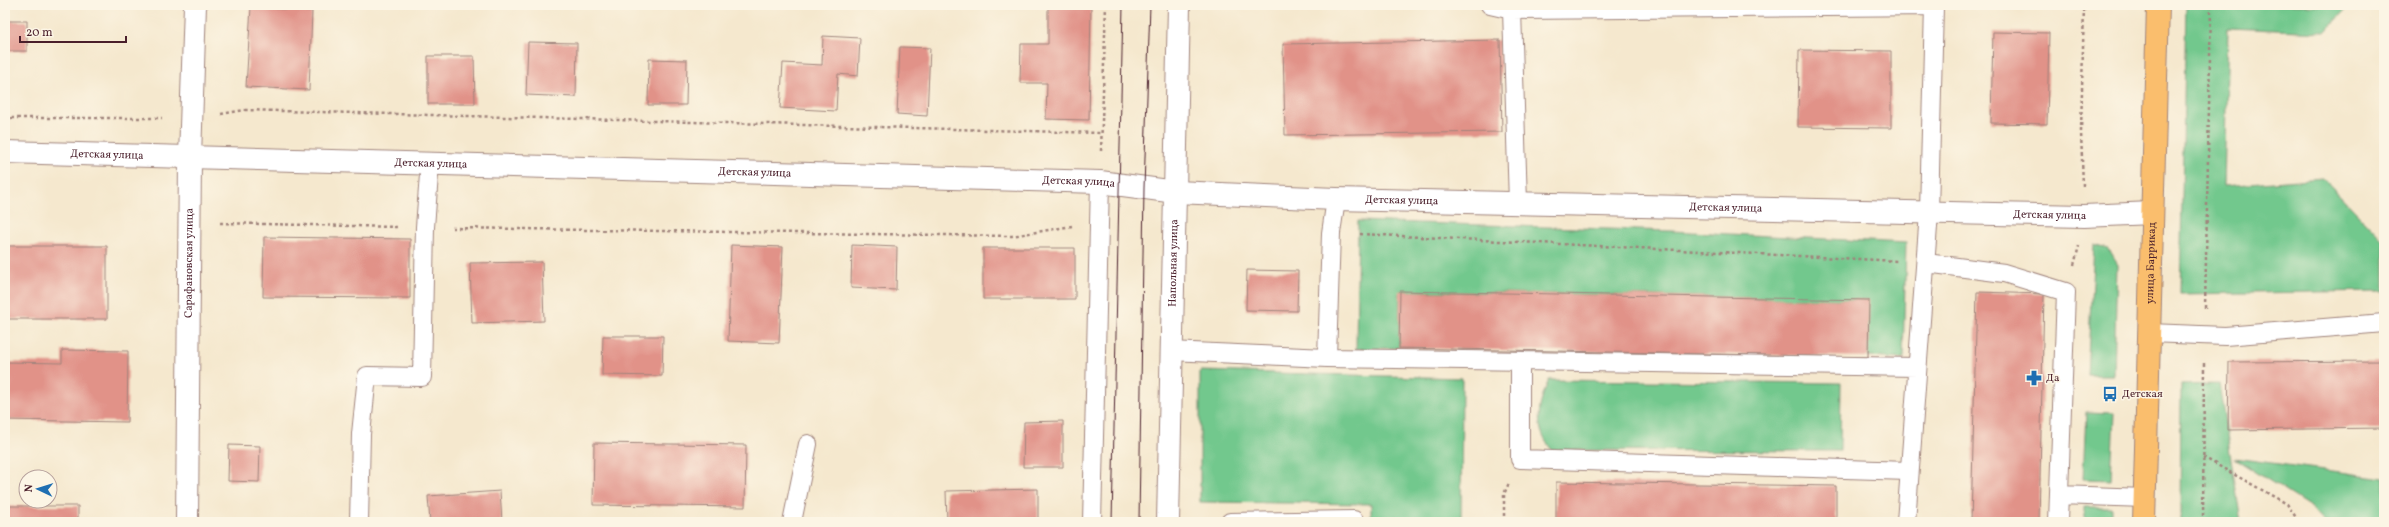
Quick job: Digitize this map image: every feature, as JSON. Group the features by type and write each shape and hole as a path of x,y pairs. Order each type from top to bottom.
{"main road":[{"name":"улица Баррикад","path":"2144,522 2158,5"}],"street":[{"name":"Сарафановская улица","path":"186,522 190,158 195,5"},
{"name":"Напольная улица","path":"1168,522 1170,351 1176,192 1179,5"},
{"name":"Детская улица","path":"5,152 190,158 430,162 1100,182 1176,192 1336,200 2084,216 2152,213"}],"lane":[{"path":"1490,5 1512,10 1934,6 1929,213 1906,522"},
{"path":"1512,10 1518,204"},
{"path":"359,522 361,434 367,376 422,377 425,227 430,162"},
{"path":"1092,522 1100,182"},
{"path":"1327,358 1331,233 1336,200"},
{"path":"1926,263 2004,273 2066,292 2058,522"},
{"path":"2149,333 2226,336 2384,323"},
{"path":"1170,351 1327,358 1917,367"},
{"path":"1520,361 1520,459 1909,471"},
{"path":"792,522 808,444"},
{"path":"2059,495 2145,498"},
{"path":"1230,522 1354,520 1354,522"}],"path":[{"path":"1100,182 1106,5"},
{"path":"2066,292 2080,242 2084,216 2081,132 2084,5"},
{"path":"2203,522 2204,335 2211,5"},
{"path":"5,118 191,118 244,110 1101,133"},
{"path":"189,222 1012,236 1100,221"},
{"path":"1331,233 1926,263"},
{"path":"2203,457 2287,504 2299,522"},
{"path":"1504,522 1504,494 1520,459"}],"green space":[{"path":"2186,5 2350,5 2324,32 2228,28 2224,186 2323,178 2384,241 2384,291 2180,294"},
{"path":"1358,221 1671,231 1906,243 1903,359 1868,357 1868,300 1400,291 1399,348 1356,349"},
{"path":"2094,245 2108,249 2117,264 2114,375 2087,375"},
{"path":"1200,371 1462,378 1461,522 1371,522 1371,504 1200,502"},
{"path":"1549,380 1841,383 1840,451 1552,450 1542,433 1539,416 1542,398"},
{"path":"2219,384 2241,522 2180,522 2181,385"},
{"path":"2086,412 2114,413 2111,480 2083,479"},
{"path":"2234,458 2384,478 2384,522 2325,522 2312,508"},
{"path":"2085,507 2111,507 2111,522 2085,522"}],"building":[{"path":"1048,5 1091,5 1089,120 1046,119 1047,83 1020,83 1021,44 1048,44"},
{"path":"251,7 312,11 309,90 246,87"},
{"path":"5,21 27,21 27,51 5,51"},
{"path":"1993,32 2049,33 2047,124 1991,123"},
{"path":"823,36 860,38 858,76 838,74 836,111 780,108 783,63 822,65"},
{"path":"1500,40 1502,132 1285,135 1283,44"},
{"path":"528,42 577,43 576,97 526,95"},
{"path":"900,47 930,48 927,116 897,114"},
{"path":"1799,50 1891,51 1891,128 1798,127"},
{"path":"428,56 474,56 475,104 428,104"},
{"path":"649,59 687,60 686,105 648,105"},
{"path":"264,237 410,239 410,298 263,297"},
{"path":"731,245 783,247 779,343 728,341"},
{"path":"852,245 897,247 896,290 851,288"},
{"path":"5,246 107,246 107,319 5,319"},
{"path":"983,248 1075,248 1075,299 983,299"},
{"path":"542,262 544,321 472,323 470,263"},
{"path":"1247,270 1298,271 1297,311 1246,310"},
{"path":"1400,291 1869,300 1868,357 1399,348"},
{"path":"1977,292 2044,294 2039,522 1971,522"},
{"path":"603,336 663,336 662,376 602,375"},
{"path":"62,350 128,351 127,422 5,420 5,362 62,363"},
{"path":"2384,361 2384,428 2228,430 2229,362"},
{"path":"1063,421 1063,467 1023,467 1024,422"},
{"path":"594,443 746,445 745,507 593,505"},
{"path":"229,445 260,446 259,482 228,481"},
{"path":"1556,482 1836,486 1836,522 1556,522"},
{"path":"1038,489 1038,522 947,522 946,491"},
{"path":"500,491 502,522 430,522 428,496"},
{"path":"5,506 18,506 18,509 58,509 58,506 78,506 78,522 5,522"}],"tram line":[{"path":"1112,522 1123,5"},
{"path":"1139,522 1144,188 1150,5"}],"place":[{"name":"Да","path":"2034,378"},
{"name":"Детская","path":"2110,394"}]}
